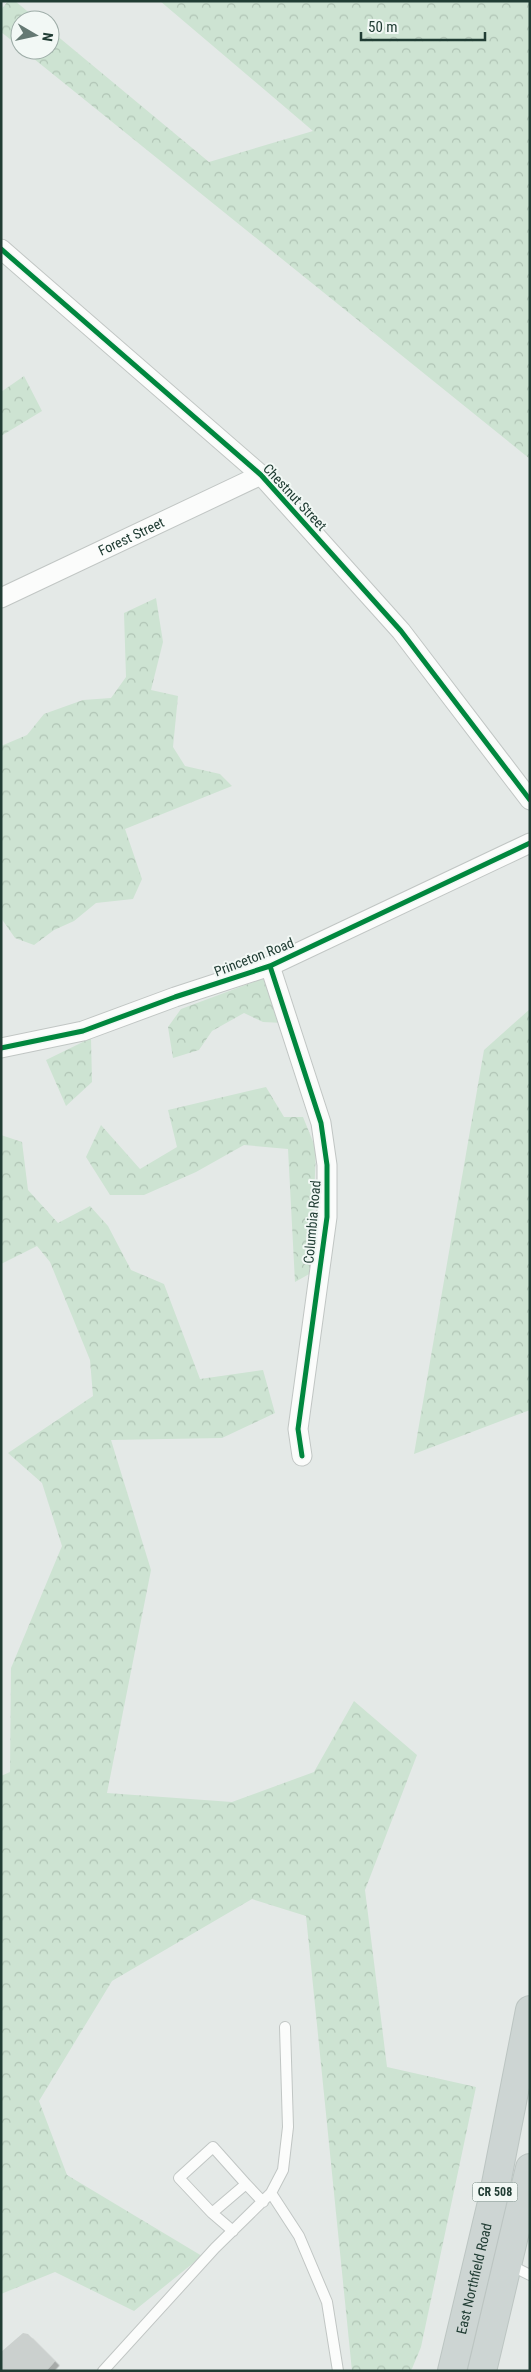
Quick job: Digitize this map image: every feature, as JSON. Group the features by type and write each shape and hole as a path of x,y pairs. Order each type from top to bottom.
{"main road":[{"name":"East Northfield Road","path":"454,2361 494,2194 520,2107 530,2010"},
{"name":"CR 508","path":"484,2364 519,2269 519,2234 530,2168"},
{"path":"454,2361 484,2364"}],"street":[{"name":"Chestnut Street","path":"1,249 261,475 401,631 530,800"},
{"name":"Forest Street","path":"1,598 261,475"},
{"name":"Princeton Road","path":"1,1048 83,1031 175,997 270,966 530,843"},
{"name":"Columbia Road","path":"270,966 321,1123 328,1165 327,1217 298,1429 302,1456"}],"lane":[{"path":"103,2371 272,2193 283,2170 288,2127 286,2027"},
{"path":"233,2232 178,2178 213,2147 263,2202"},
{"path":"212,2213 246,2184"},
{"path":"272,2193 299,2236 327,2302 338,2371"}],"green space":[{"path":"8,1 15,1 26,10 10,10 10,39 1,32 1,10"},
{"path":"160,1 530,1 530,459 35,60 60,60 60,38 209,162 313,131"},
{"path":"24,376 42,411 1,436 1,392"},
{"path":"156,598 163,642 151,690 178,696 173,747 185,766 220,774 232,786 125,829 142,879 133,899 96,903 74,921 54,930 34,945 15,938 1,918 1,746 27,735 44,714 83,700 111,698 126,677 124,613"},
{"path":"264,978 284,1023 263,1022 244,1013 212,1031 199,1050 173,1058 168,1027 181,1009"},
{"path":"530,1009 530,1410 414,1454 484,1050"},
{"path":"91,1038 92,1082 66,1106 46,1060"},
{"path":"266,1087 284,1117 303,1117 316,1149 311,1273 295,1282 288,1149 244,1145 196,1172 144,1195 110,1195 86,1157 101,1125 140,1169 177,1147 168,1110"},
{"path":"1,1135 22,1142 28,1190 58,1223 90,1206 108,1226 131,1270 164,1284 200,1379 263,1370 275,1413 222,1438 111,1440 151,1570 107,1793 232,1802 314,1772 354,1701 417,1755 365,1890 387,2067 476,2087 421,2347 411,2371 352,2371 306,1916 252,1899 112,1981 39,2101 67,2175 202,2256 134,2311 55,2272 1,2294 1,1776 10,1772 11,1668 62,1546 42,1483 8,1453 93,1396 90,1360 50,1262 37,1246 1,1264"}],"building":[{"path":"23,2333 28,2334 55,2361 46,2371 1,2371 1,2352"}],"cycle path":[{"path":"1,249 261,475 401,631 530,800"},
{"path":"1,1048 83,1031 175,997 270,966 530,843"},
{"path":"270,966 321,1123 327,1165 327,1217 298,1429 302,1456"}]}
